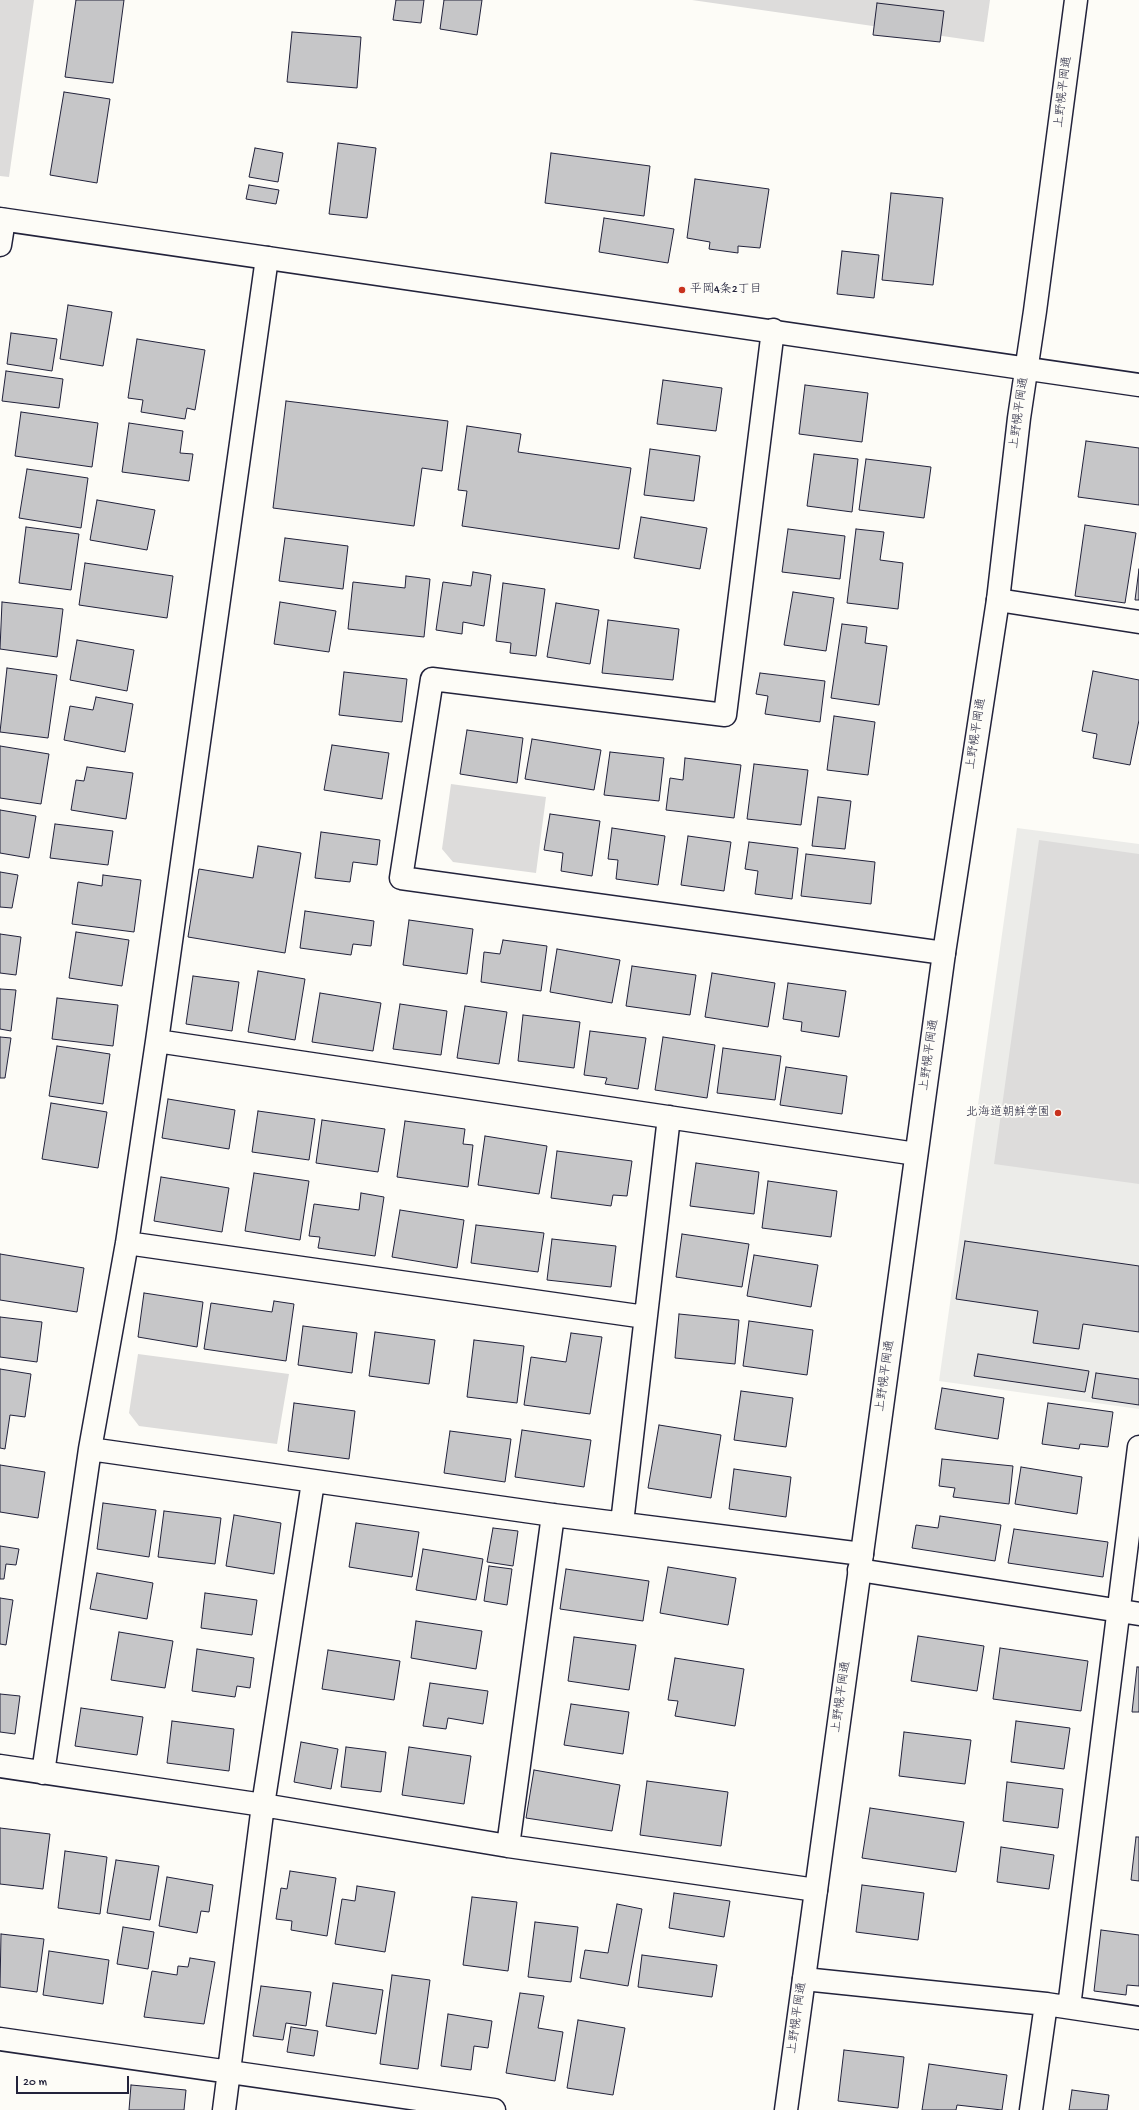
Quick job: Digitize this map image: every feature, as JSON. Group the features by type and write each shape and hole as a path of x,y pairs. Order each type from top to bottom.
{"street":[{"name":"上野幌平岡通","path":"786,2110 944,953 998,600 1026,369 1076,0"},
{"path":"0,245 2,219 773,330 1139,385"},
{"path":"43,1773 90,1449 127,1243 157,1041 267,258"},
{"path":"773,330 724,715 432,679 401,878 944,953"},
{"path":"998,600 1139,622"},
{"path":"157,1041 916,1154"},
{"path":"622,1523 668,1117"},
{"path":"127,1243 645,1317"},
{"path":"1069,2008 1117,1612 1139,1447"},
{"path":"90,1449 313,1482 622,1523 860,1562 1117,1612 1139,1614"},
{"path":"224,2110 263,1805 313,1482"},
{"path":"508,1846 553,1515"},
{"path":"0,1766 263,1805 508,1846 816,1890"},
{"path":"804,1979 1046,2004 1139,2018"},
{"path":"1031,2110 1046,2004"},
{"path":"0,2039 494,2110"}],"shaded area":[{"path":"0,0 34,0 9,177 0,176"},
{"path":"692,0 990,0 984,42"},
{"path":"451,784 546,797 536,873 453,862 442,849"},
{"name":"北海道朝鮮学園","path":"1017,828 1139,844 1139,1409 939,1381"},
{"path":"1039,840 1139,854 1139,1184 994,1164"},
{"path":"138,1354 289,1374 277,1444 139,1426 129,1413"}],"building":[{"path":"76,0 124,0 113,83 65,77"},
{"path":"396,0 424,0 421,23 393,20"},
{"path":"444,0 482,0 477,35 440,29"},
{"path":"877,3 944,11 940,42 873,35"},
{"path":"292,32 361,37 357,88 287,82"},
{"path":"64,92 110,99 97,183 50,175"},
{"path":"338,143 376,148 367,218 329,214"},
{"path":"255,148 283,153 278,182 249,177"},
{"path":"551,153 650,166 644,216 545,203"},
{"path":"695,179 769,189 760,248 738,246 738,253 709,249 710,242 687,238"},
{"path":"249,185 279,190 276,204 246,199"},
{"path":"891,193 943,198 933,285 882,280"},
{"path":"604,218 674,229 668,263 599,252"},
{"path":"842,251 879,255 874,298 837,294"},
{"path":"68,305 112,312 103,366 60,359"},
{"path":"11,333 57,339 52,371 7,364"},
{"path":"137,339 205,350 195,410 187,408 185,419 141,412 143,400 128,398"},
{"path":"6,371 63,379 59,408 2,401"},
{"path":"663,380 722,388 716,431 657,424"},
{"path":"805,385 868,393 862,442 799,434"},
{"path":"286,401 448,421 442,471 422,468 414,526 273,508"},
{"path":"21,412 98,423 92,467 15,456"},
{"path":"129,423 183,431 180,453 193,454 189,481 122,472"},
{"path":"467,426 521,434 518,452 631,468 619,549 462,526 467,491 458,490"},
{"path":"1086,441 1139,448 1139,505 1078,497"},
{"path":"650,449 700,456 694,501 644,495"},
{"path":"814,454 858,459 852,512 807,506"},
{"path":"866,459 931,467 924,518 859,510"},
{"path":"27,469 88,478 81,528 19,518"},
{"path":"97,500 155,510 147,550 90,540"},
{"path":"641,517 707,528 700,569 634,558"},
{"path":"1085,525 1136,533 1125,603 1075,596"},
{"path":"26,527 79,534 71,590 19,583"},
{"path":"788,529 845,536 840,579 782,572"},
{"path":"856,529 884,532 880,560 903,563 898,609 847,603"},
{"path":"285,538 348,546 343,589 279,581"},
{"path":"85,563 173,576 167,618 79,605"},
{"path":"1139,569 1139,600 1135,600"},
{"path":"473,572 491,575 484,626 463,622 462,634 436,630 443,582 471,586"},
{"path":"406,576 430,579 424,637 348,629 353,582 405,588"},
{"path":"503,583 545,589 536,656 510,653 511,643 496,641"},
{"path":"793,592 834,598 826,651 784,645"},
{"path":"2,602 63,609 57,657 0,649"},
{"path":"280,602 336,611 329,652 274,644"},
{"path":"556,603 599,610 590,664 547,657"},
{"path":"608,620 679,629 673,680 602,673"},
{"path":"842,624 867,627 865,643 887,646 879,705 831,698"},
{"path":"77,640 134,650 127,691 70,680"},
{"path":"7,668 57,675 48,738 0,732"},
{"path":"1093,671 1139,680 1139,720 1130,765 1093,758 1097,734 1082,731"},
{"path":"344,672 407,679 402,722 339,715"},
{"path":"760,673 825,681 820,722 765,714 768,696 756,694"},
{"path":"96,697 133,704 125,752 64,740 70,706 93,710"},
{"path":"834,716 875,722 868,775 827,770"},
{"path":"467,730 523,738 517,783 460,774"},
{"path":"532,739 601,750 594,790 525,779"},
{"path":"332,745 389,753 382,799 324,790"},
{"path":"0,746 49,754 41,804 0,798"},
{"path":"610,752 664,758 659,801 604,795"},
{"path":"685,758 741,765 734,818 666,810 670,778 683,780"},
{"path":"754,764 808,770 801,825 747,819"},
{"path":"87,767 133,773 126,819 71,810 76,780 84,781"},
{"path":"818,797 851,801 845,849 812,846"},
{"path":"0,810 36,816 29,858 0,853"},
{"path":"550,814 600,821 592,876 561,871 563,853 544,850"},
{"path":"55,824 113,831 108,865 50,858"},
{"path":"612,828 665,836 658,885 616,879 618,860 608,859"},
{"path":"321,832 380,840 377,865 353,862 350,882 315,878"},
{"path":"688,836 731,842 724,891 681,885"},
{"path":"749,842 798,848 792,899 755,894 758,871 745,869"},
{"path":"258,846 301,853 285,953 188,937 199,869 253,878"},
{"path":"806,854 875,862 871,904 801,896"},
{"path":"0,872 18,875 12,908 0,907"},
{"path":"103,875 141,880 134,932 72,924 78,882 102,886"},
{"path":"305,911 374,921 371,946 353,944 351,955 300,948"},
{"path":"409,920 473,929 467,974 403,965"},
{"path":"76,932 129,940 122,986 69,978"},
{"path":"0,934 21,937 16,975 0,973"},
{"path":"503,940 547,946 541,991 481,982 484,952 500,954"},
{"path":"557,949 620,960 612,1003 550,992"},
{"path":"632,966 696,975 690,1015 626,1006"},
{"path":"258,971 305,979 295,1040 248,1032"},
{"path":"712,973 775,983 768,1027 705,1017"},
{"path":"193,976 239,982 232,1031 186,1024"},
{"path":"788,983 846,991 839,1037 801,1031 802,1022 783,1019"},
{"path":"0,989 16,990 11,1031 0,1029"},
{"path":"320,993 381,1003 373,1051 312,1042"},
{"path":"57,998 118,1005 113,1046 52,1039"},
{"path":"400,1004 447,1011 441,1055 393,1049"},
{"path":"465,1006 507,1012 499,1064 457,1058"},
{"path":"523,1015 580,1022 574,1068 518,1061"},
{"path":"590,1031 646,1038 638,1089 605,1084 607,1078 584,1075"},
{"path":"0,1037 11,1038 5,1078 0,1078"},
{"path":"663,1037 715,1045 707,1098 655,1090"},
{"path":"57,1046 110,1054 103,1104 49,1096"},
{"path":"723,1048 781,1056 775,1100 717,1093"},
{"path":"786,1067 847,1076 842,1114 780,1105"},
{"path":"168,1099 235,1110 229,1149 162,1138"},
{"path":"51,1103 107,1112 98,1168 42,1159"},
{"path":"258,1111 315,1119 309,1160 252,1152"},
{"path":"322,1120 385,1129 378,1172 316,1163"},
{"path":"405,1121 465,1129 463,1144 473,1145 468,1187 397,1177"},
{"path":"485,1136 547,1146 539,1194 478,1185"},
{"path":"557,1151 632,1161 627,1196 613,1195 611,1206 551,1198"},
{"path":"696,1163 759,1172 754,1214 690,1206"},
{"path":"254,1173 309,1181 300,1240 245,1231"},
{"path":"161,1177 229,1188 222,1232 154,1221"},
{"path":"768,1181 837,1191 831,1237 762,1228"},
{"path":"361,1193 384,1197 375,1256 318,1248 320,1237 309,1236 314,1204 359,1210"},
{"path":"400,1210 464,1220 457,1268 392,1257"},
{"path":"476,1225 544,1233 538,1272 471,1263"},
{"path":"682,1234 749,1244 742,1287 676,1277"},
{"path":"552,1239 616,1246 611,1287 547,1280"},
{"path":"965,1241 1139,1266 1139,1332 1083,1324 1079,1349 1033,1343 1038,1311 956,1299"},
{"path":"0,1254 84,1268 77,1312 0,1300"},
{"path":"754,1255 818,1265 811,1307 747,1296"},
{"path":"144,1293 203,1302 197,1347 138,1337"},
{"path":"274,1301 294,1304 286,1361 204,1349 211,1303 272,1312"},
{"path":"679,1314 739,1320 735,1364 675,1358"},
{"path":"0,1317 42,1322 37,1362 0,1357"},
{"path":"749,1321 813,1330 807,1375 743,1366"},
{"path":"303,1326 357,1333 352,1373 298,1365"},
{"path":"375,1332 435,1340 429,1384 369,1376"},
{"path":"571,1333 602,1337 590,1414 524,1405 531,1357 566,1362"},
{"path":"474,1340 524,1346 517,1403 467,1397"},
{"path":"978,1354 1089,1371 1085,1392 974,1376"},
{"path":"0,1369 31,1374 25,1417 10,1415 5,1449 0,1448"},
{"path":"1096,1373 1139,1379 1139,1405 1092,1398"},
{"path":"942,1388 1004,1398 998,1439 935,1429"},
{"path":"741,1391 793,1398 786,1447 734,1440"},
{"path":"294,1403 355,1411 349,1459 288,1451"},
{"path":"1048,1403 1113,1412 1108,1447 1080,1444 1079,1449 1042,1444"},
{"path":"659,1425 721,1435 711,1498 648,1488"},
{"path":"522,1430 591,1440 584,1487 515,1477"},
{"path":"450,1431 511,1439 505,1482 444,1473"},
{"path":"942,1459 1013,1466 1009,1504 953,1497 955,1488 939,1486"},
{"path":"0,1465 45,1472 38,1518 0,1512"},
{"path":"1021,1467 1082,1477 1077,1514 1015,1504"},
{"path":"734,1469 791,1477 786,1517 729,1509"},
{"path":"103,1503 156,1510 149,1557 97,1549"},
{"path":"164,1511 221,1518 215,1564 158,1557"},
{"path":"234,1515 281,1523 274,1574 226,1566"},
{"path":"940,1516 1001,1525 995,1561 912,1548 916,1525 938,1528"},
{"path":"356,1523 419,1532 412,1577 349,1567"},
{"path":"493,1528 518,1531 513,1566 487,1562"},
{"path":"1014,1529 1108,1542 1103,1577 1008,1563"},
{"path":"0,1546 19,1549 16,1565 6,1564 4,1579 0,1579"},
{"path":"423,1549 483,1559 476,1600 416,1590"},
{"path":"489,1566 512,1569 507,1605 484,1601"},
{"path":"668,1567 736,1578 728,1625 660,1613"},
{"path":"566,1569 649,1581 643,1621 560,1609"},
{"path":"97,1573 153,1583 147,1619 90,1609"},
{"path":"205,1593 257,1600 252,1635 201,1628"},
{"path":"0,1598 13,1600 6,1645 0,1644"},
{"path":"416,1621 482,1631 476,1669 411,1658"},
{"path":"119,1632 173,1641 165,1688 111,1680"},
{"path":"918,1636 984,1646 977,1691 911,1681"},
{"path":"574,1637 636,1645 629,1690 568,1681"},
{"path":"1000,1648 1088,1661 1081,1711 993,1699"},
{"path":"197,1649 254,1658 250,1688 237,1686 235,1697 192,1691"},
{"path":"328,1650 400,1661 394,1700 322,1689"},
{"path":"675,1658 744,1669 735,1726 675,1716 678,1701 668,1700"},
{"path":"1137,1667 1139,1667 1139,1712 1132,1712"},
{"path":"430,1683 488,1691 483,1724 448,1718 446,1729 423,1726"},
{"path":"0,1694 20,1696 15,1734 0,1732"},
{"path":"571,1704 629,1712 623,1754 564,1745"},
{"path":"81,1708 143,1717 137,1755 75,1746"},
{"path":"172,1721 234,1729 229,1771 167,1763"},
{"path":"1016,1721 1070,1728 1064,1769 1011,1762"},
{"path":"904,1732 971,1740 965,1784 899,1776"},
{"path":"301,1742 338,1749 331,1789 294,1782"},
{"path":"346,1747 386,1752 381,1792 341,1787"},
{"path":"409,1747 471,1756 464,1804 402,1795"},
{"path":"534,1770 620,1785 612,1831 526,1818"},
{"path":"647,1781 728,1792 721,1846 640,1835"},
{"path":"1007,1782 1063,1789 1058,1828 1003,1821"},
{"path":"870,1808 964,1822 956,1872 862,1858"},
{"path":"0,1828 50,1834 43,1889 0,1884"},
{"path":"1136,1837 1139,1837 1139,1881 1131,1880"},
{"path":"1001,1847 1054,1855 1049,1889 997,1882"},
{"path":"65,1851 107,1857 100,1914 58,1908"},
{"path":"116,1860 159,1866 150,1920 107,1913"},
{"path":"290,1871 336,1878 327,1936 291,1930 292,1921 276,1919 281,1888 287,1889"},
{"path":"167,1877 213,1885 209,1912 201,1911 197,1933 159,1926"},
{"path":"862,1885 924,1893 918,1940 856,1932"},
{"path":"357,1886 395,1892 385,1952 335,1944 342,1899 355,1901"},
{"path":"674,1893 730,1901 724,1937 669,1928"},
{"path":"472,1897 517,1902 508,1971 463,1965"},
{"path":"617,1904 642,1909 628,1986 580,1978 585,1950 608,1953"},
{"path":"535,1922 578,1927 571,1982 528,1977"},
{"path":"123,1927 154,1932 148,1969 117,1964"},
{"path":"1101,1930 1139,1935 1139,1986 1127,1985 1126,1995 1094,1991"},
{"path":"1,1934 44,1939 37,1992 0,1987"},
{"path":"49,1951 109,1960 103,2004 43,1995"},
{"path":"642,1955 717,1965 712,1997 638,1987"},
{"path":"190,1958 215,1962 204,2024 144,2017 152,1971 177,1975 178,1966 188,1967"},
{"path":"392,1975 430,1980 418,2069 380,2064"},
{"path":"333,1983 383,1990 376,2034 326,2026"},
{"path":"261,1986 311,1992 306,2026 286,2023 283,2040 253,2036"},
{"path":"520,1993 544,1996 538,2028 563,2032 555,2081 506,2073"},
{"path":"448,2014 492,2021 488,2048 474,2046 471,2070 441,2066"},
{"path":"578,2020 625,2028 613,2095 567,2088"},
{"path":"291,2027 318,2031 314,2056 287,2052"},
{"path":"844,2050 904,2057 898,2108 838,2101"},
{"path":"929,2064 1007,2075 1002,2110 957,2105 956,2110 922,2110"},
{"path":"131,2085 186,2090 184,2110 129,2110"},
{"path":"1072,2090 1109,2095 1107,2110 1069,2110"}],"place":[{"name":"平岡4条2丁目","path":"682,290"},
{"name":"北海道朝鮮学園","path":"1058,1113"}]}
